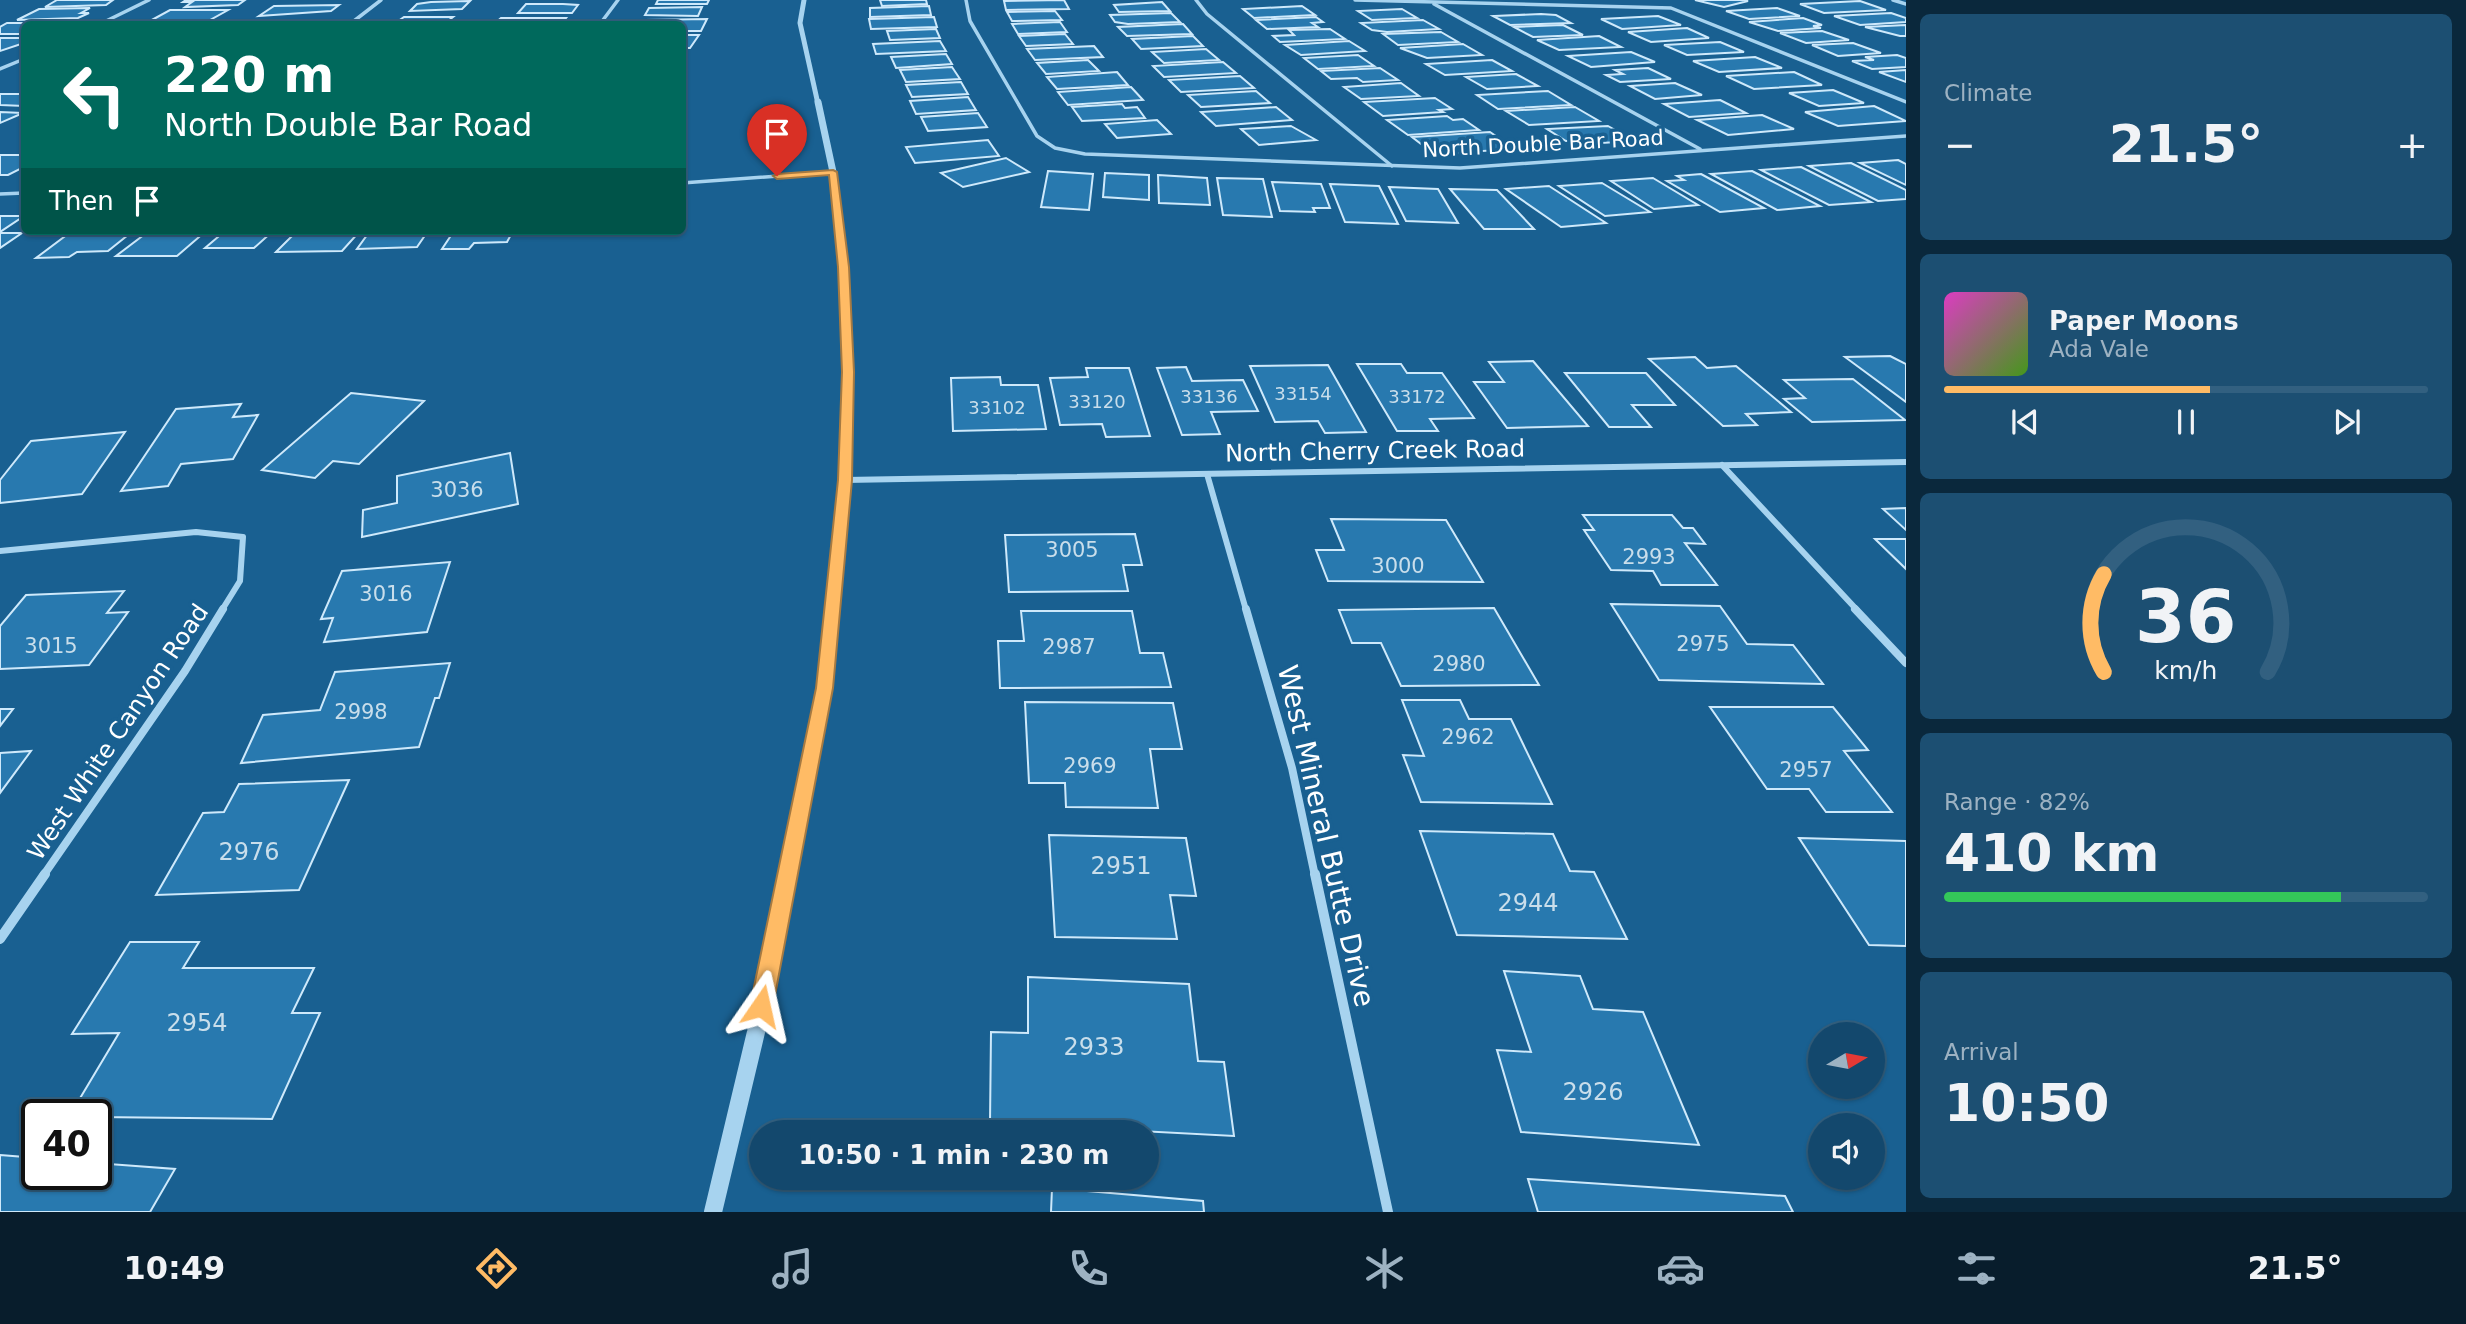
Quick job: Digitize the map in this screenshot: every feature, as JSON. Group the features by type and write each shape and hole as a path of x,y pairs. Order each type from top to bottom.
{"street":[{"path":"106,21 149,0"},
{"path":"354,21 381,0"},
{"path":"602,21 618,0"},
{"path":"713,1212 756,1032 824,688 845,480 848,372 844,267 833,172 800,23 804,0"},
{"name":"North Double Bar Road","path":"966,0 970,21 1037,136 1055,148 1085,153 1460,168 1906,136"},
{"path":"1196,0 1207,14 1393,166"},
{"path":"1356,0 1671,8 1906,102"},
{"path":"1893,0 1906,5"},
{"path":"1430,2 1702,150"},
{"path":"0,69 21,60"},
{"path":"686,183 833,172"},
{"path":"0,194 21,193"},
{"name":"North Cherry Creek Road","path":"845,480 1906,462"},
{"path":"1722,465 1906,663"},
{"name":"West Mineral Butte Drive","path":"1207,474 1292,768 1388,1212"},
{"name":"West White Canyon Road","path":"0,551 196,532 243,537 240,581 185,671 0,939"}],"building":[{"path":"57,0 113,0 106,5 45,7"},
{"path":"245,0 238,5 185,7 192,2 183,2"},
{"path":"658,0 709,0 707,4 656,4"},
{"path":"880,0 926,0 927,4 882,6"},
{"path":"1064,0 1069,9 1006,10 1004,1"},
{"path":"1695,0 1744,0 1748,1 1724,7"},
{"path":"470,1 462,9 410,11 417,4"},
{"path":"1860,1 1886,10 1824,13 1800,4"},
{"path":"1162,2 1170,11 1119,12 1114,5"},
{"path":"526,4 578,5 572,13 518,13"},
{"path":"339,5 331,11 259,16 274,6"},
{"path":"929,6 931,15 870,17 870,8"},
{"path":"1302,6 1315,15 1254,18 1243,9"},
{"path":"702,7 698,16 645,15 649,8"},
{"path":"90,8 81,13 89,13 78,18 17,20 39,9"},
{"path":"1777,8 1800,16 1749,19 1726,11"},
{"path":"1402,9 1417,18 1372,20 1358,11"},
{"path":"170,10 228,10 210,20 150,21"},
{"path":"1055,11 1062,20 1012,21 1007,12"},
{"path":"1171,13 1180,22 1128,24 1115,22 1110,15"},
{"path":"1891,13 1906,18 1906,22 1860,25 1834,16"},
{"path":"1556,15 1571,23 1510,25 1493,16"},
{"path":"1658,16 1681,25 1622,29 1601,19"},
{"path":"404,17 453,17 448,21 398,21"},
{"path":"934,17 937,27 871,29 869,19"},
{"path":"1316,17 1323,22 1312,23 1318,27 1267,29 1256,20"},
{"path":"501,18 566,18 564,21 498,21"},
{"path":"1803,18 1822,25 1813,26 1821,28 1778,31 1749,22"},
{"path":"707,19 701,31 686,31 686,21 643,21"},
{"path":"258,20 315,20 313,21"},
{"path":"1423,20 1439,29 1387,32 1372,30 1361,23"},
{"path":"1060,22 1067,32 1018,34 1012,24"},
{"path":"7,23 21,23 21,34 0,34 0,27"},
{"path":"1183,24 1192,34 1127,36 1118,27"},
{"path":"1563,25 1583,35 1533,37 1514,27"},
{"path":"1906,25 1906,36 1865,27"},
{"path":"1687,28 1709,38 1651,42 1628,32"},
{"path":"936,29 940,38 890,40 887,31"},
{"path":"1330,29 1345,39 1280,42 1273,36 1294,35 1289,30"},
{"path":"1822,31 1849,40 1806,43 1780,33"},
{"path":"1441,32 1458,42 1398,45 1383,34"},
{"path":"1065,34 1073,44 1026,46 1019,36"},
{"path":"686,35 699,35 690,48 686,48"},
{"path":"1193,36 1203,46 1141,49 1132,39"},
{"path":"1599,36 1621,47 1559,50 1537,40"},
{"path":"0,38 21,38 21,44 0,51"},
{"path":"940,41 946,51 876,54 873,44"},
{"path":"1349,41 1365,51 1301,55 1285,45"},
{"path":"1720,42 1744,52 1687,55 1664,45"},
{"path":"1853,43 1881,53 1838,56 1812,45"},
{"path":"1463,44 1482,55 1427,58 1400,48"},
{"path":"1094,46 1103,57 1035,60 1027,49"},
{"path":"1206,49 1219,60 1164,63 1152,52"},
{"path":"1631,52 1655,62 1591,67 1568,56"},
{"path":"946,54 952,64 896,68 891,57"},
{"path":"1358,55 1374,66 1318,69 1304,58"},
{"path":"1897,55 1906,58 1906,67 1872,69 1852,61 1874,60 1865,57"},
{"path":"1755,57 1782,68 1719,72 1693,61"},
{"path":"1088,60 1099,71 1046,74 1037,63"},
{"path":"1492,60 1512,71 1445,75 1426,64"},
{"path":"1223,62 1236,73 1164,77 1153,66"},
{"path":"952,67 960,79 906,82 900,70"},
{"path":"1380,68 1398,80 1363,82 1357,78 1331,79 1321,71"},
{"path":"1648,68 1671,79 1620,82 1606,75 1623,74 1615,70"},
{"path":"1906,70 1906,82 1879,72"},
{"path":"1117,72 1128,85 1057,89 1047,77"},
{"path":"1794,72 1822,85 1754,89 1726,76"},
{"path":"1516,74 1538,86 1487,89 1466,77"},
{"path":"1240,76 1254,88 1181,92 1169,80"},
{"path":"961,82 968,94 912,97 906,85"},
{"path":"1401,83 1419,96 1361,99 1344,87"},
{"path":"1675,83 1702,95 1655,99 1630,86"},
{"path":"1131,87 1143,100 1068,105 1058,92"},
{"path":"1833,90 1864,103 1819,106 1789,93"},
{"path":"1256,91 1270,103 1201,107 1188,95"},
{"path":"1548,91 1571,105 1498,109 1477,95"},
{"path":"0,94 21,94 21,106 0,105"},
{"path":"968,97 976,110 916,114 910,101"},
{"path":"1435,98 1452,109 1383,116 1364,102"},
{"path":"1720,100 1746,113 1689,117 1664,104"},
{"path":"1122,104 1125,108 1137,107 1145,118 1082,121 1072,107"},
{"path":"1874,106 1906,121 1838,126 1805,112"},
{"path":"1276,107 1292,120 1216,126 1201,112"},
{"path":"1575,107 1599,121 1529,125 1506,111"},
{"path":"0,112 21,113 21,114 0,123"},
{"path":"978,113 987,127 928,131 921,117"},
{"path":"1762,115 1794,129 1728,135 1697,120"},
{"path":"1447,116 1453,120 1463,119 1479,130 1408,135 1387,120"},
{"path":"1157,120 1171,134 1117,138 1105,124"},
{"path":"1291,126 1316,140 1259,145 1241,129"},
{"path":"1608,126 1635,141 1584,144 1578,140 1566,141 1547,129"},
{"path":"1490,132 1515,149 1434,154 1412,137"},
{"path":"988,140 999,156 915,163 906,147"},
{"path":"0,155 21,155 21,168 8,175 0,175"},
{"path":"1006,158 1029,172 963,187 941,173"},
{"path":"1898,160 1906,164 1906,185 1860,163"},
{"path":"1851,163 1906,190 1906,199 1878,201 1809,166"},
{"path":"1801,167 1871,202 1829,205 1761,170"},
{"path":"1048,171 1093,174 1089,210 1041,207"},
{"path":"1752,171 1820,206 1777,210 1711,174"},
{"path":"1105,173 1149,175 1149,200 1103,197"},
{"path":"1701,174 1764,208 1720,212 1667,181 1684,180 1677,176"},
{"path":"1158,175 1207,178 1210,205 1159,203"},
{"path":"1217,178 1263,179 1272,217 1223,215"},
{"path":"1653,178 1698,205 1654,209 1611,181"},
{"path":"1272,182 1321,184 1330,208 1313,208 1315,212 1280,211"},
{"path":"1602,183 1650,212 1605,216 1559,186"},
{"path":"1330,184 1379,186 1398,224 1345,222"},
{"path":"1549,186 1606,223 1561,227 1506,189"},
{"path":"1389,187 1438,189 1458,223 1406,221"},
{"path":"1450,189 1497,190 1534,229 1484,229"},
{"path":"0,216 21,216 21,218 0,232"},
{"path":"0,233 21,233 21,234 0,248"},
{"path":"67,235 128,235 108,251 77,252 69,257 36,258"},
{"path":"144,235 201,235 177,256 116,256"},
{"path":"220,235 269,235 254,248 205,248"},
{"path":"293,235 356,235 342,251 276,252"},
{"path":"367,235 425,235 417,247 357,249"},
{"path":"451,235 511,235 507,242 474,243 469,249 442,249"},
{"path":"1890,356 1906,364 1906,402 1845,357"},
{"path":"1695,357 1707,368 1736,366 1791,412 1746,414 1757,425 1723,426 1649,359"},
{"path":"1533,361 1588,426 1507,428 1474,382 1504,382 1489,362"},
{"path":"1357,364 1401,364 1407,373 1442,373 1474,418 1430,419 1438,431 1397,431"},
{"path":"1328,365 1366,432 1325,433 1318,421 1275,422 1250,366"},
{"path":"1186,367 1192,381 1243,380 1258,411 1211,412 1220,434 1182,435 1157,368"},
{"path":"1086,368 1129,368 1150,436 1106,437 1102,424 1060,425 1050,378 1088,377"},
{"path":"1565,373 1646,373 1675,405 1632,405 1651,427 1609,427"},
{"path":"1000,377 1001,385 1038,385 1046,429 953,431 951,378"},
{"path":"1853,379 1905,420 1812,422 1784,399 1805,398 1784,380"},
{"path":"351,393 424,401 359,464 333,461 315,478 262,470"},
{"path":"241,404 233,417 258,415 233,459 181,464 168,486 121,491 176,409"},
{"path":"125,432 82,494 0,503 0,480 31,441"},
{"path":"510,453 518,504 362,537 363,510 397,503 397,476"},
{"path":"1906,508 1906,530 1883,509"},
{"path":"1583,515 1672,515 1683,528 1693,528 1705,544 1685,543 1717,585 1661,585 1653,571 1611,570 1584,530 1594,530"},
{"path":"1331,519 1446,520 1483,582 1328,581 1316,550 1344,550"},
{"path":"1135,534 1142,565 1123,565 1128,591 1009,592 1005,535"},
{"path":"1875,539 1906,539 1906,569"},
{"path":"450,562 427,632 324,642 333,618 321,619 342,571"},
{"path":"124,591 107,613 128,612 89,665 0,669 0,626 26,595"},
{"path":"1611,604 1720,606 1747,644 1793,645 1823,684 1659,680"},
{"path":"1494,608 1539,685 1401,686 1381,643 1352,643 1339,610"},
{"path":"1021,611 1132,611 1140,653 1163,653 1171,687 1000,688 998,641 1024,641"},
{"path":"450,663 419,747 241,763 263,715 320,710 335,672"},
{"path":"1402,700 1460,700 1469,719 1511,719 1552,804 1421,802 1403,755 1424,756"},
{"path":"1025,702 1173,703 1182,749 1150,749 1158,808 1066,807 1065,783 1029,783"},
{"path":"1710,707 1833,707 1868,750 1844,751 1892,812 1826,812 1809,789 1767,789"},
{"path":"0,709 13,709 0,726"},
{"path":"31,751 0,793 0,753"},
{"path":"349,780 299,890 156,895 203,813 224,812 239,784"},
{"path":"1420,831 1553,834 1570,871 1594,872 1627,939 1457,935"},
{"path":"1049,835 1186,838 1196,896 1170,895 1177,939 1055,937"},
{"path":"1799,838 1906,841 1906,946 1869,945"},
{"path":"130,942 199,942 183,968 314,968 292,1013 320,1013 272,1119 112,1117 112,1099 80,1099 119,1033 72,1034"},
{"path":"1504,971 1580,976 1593,1009 1643,1012 1699,1145 1521,1132 1497,1050 1531,1052"},
{"path":"1028,977 1189,984 1198,1061 1224,1062 1234,1136 1159,1132 1159,1120 990,1120 991,1032 1028,1033"},
{"path":"0,1155 21,1157 21,1190 112,1190 112,1164 175,1169 150,1212 0,1212"},
{"path":"1528,1179 1785,1196 1793,1212 1538,1212"},
{"path":"1052,1190 1075,1190 1203,1201 1204,1212 1051,1212"}],"route":[{"path":"761,1006 824,688 845,480 848,372 844,267 833,172 777,176"}]}
